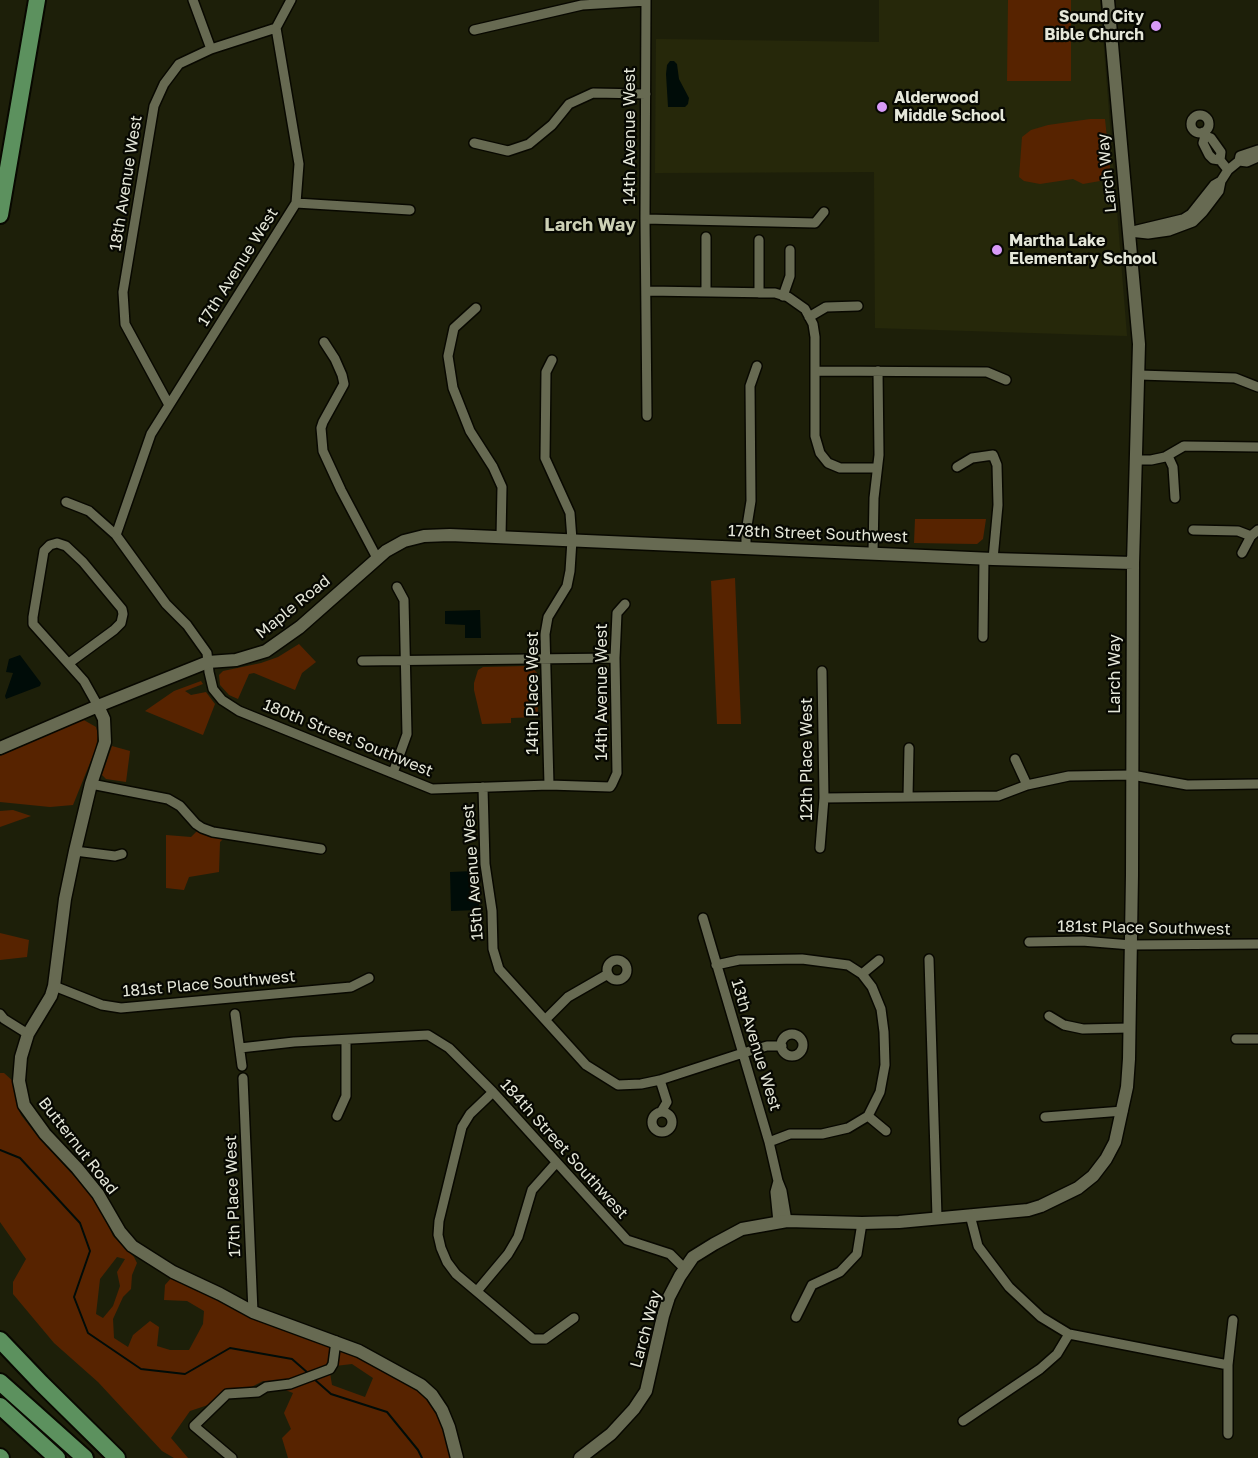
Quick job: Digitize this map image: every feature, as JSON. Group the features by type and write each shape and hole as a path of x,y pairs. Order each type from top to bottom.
{"highway":[{"path":"0,215 37,0"},
{"path":"0,1340 117,1458"},
{"path":"0,1382 85,1458"},
{"path":"0,1406 57,1458"}],"street":[{"path":"193,0 211,49"},
{"path":"276,28 291,0"},
{"name":"Larch Way","path":"580,1458 611,1434 634,1409 646,1391 669,1297 693,1257 714,1244 742,1229 783,1222 862,1223 1028,1210 1078,1188 1093,1176 1115,1142 1127,1087 1129,1028 1133,563 1139,344 1108,0"},
{"path":"474,30 582,5 646,1"},
{"name":"14th Avenue West","path":"646,1 647,417"},
{"name":"18th Avenue West","path":"170,405 125,324 123,292 154,106 164,84 179,64 211,49 276,28"},
{"name":"17th Avenue West","path":"116,536 151,434 296,203 299,164 276,28"},
{"path":"474,143 508,151 529,144 552,124 569,104 592,93 646,94"},
{"path":"1204,134 1211,138 1221,152 1220,160 1228,170"},
{"path":"1129,232 1183,219 1191,214 1214,185 1221,182 1228,170 1239,161 1240,156 1258,150"},
{"path":"1239,161 1247,162 1258,157"},
{"path":"296,203 410,210"},
{"path":"645,219 815,223 824,212"},
{"path":"706,237 706,292"},
{"path":"759,240 759,293"},
{"path":"783,296 790,276 790,250"},
{"path":"647,291 776,293 807,313 813,324 815,337 815,436 820,453 828,463 840,468 877,468"},
{"path":"807,313 826,307 858,306"},
{"path":"476,308 454,328 448,356 453,388 470,432 493,467 502,487 501,537"},
{"path":"324,342 335,359 344,384 321,428 323,451 376,558"},
{"name":"14th Place West","path":"549,785 545,634 548,617 567,586 572,540 570,513 545,458 546,372 552,360"},
{"path":"746,548 751,501 750,386 757,366"},
{"path":"816,371 987,372 1006,380"},
{"path":"873,553 879,455 878,371"},
{"path":"1139,375 1235,378 1258,387"},
{"path":"1136,460 1151,460 1168,456 1184,446 1258,447"},
{"path":"957,466 972,458 993,455 997,465 998,505 988,558 983,637"},
{"path":"1168,456 1173,467 1175,498"},
{"path":"66,502 89,511 116,536 166,604 187,624 207,653 208,662"},
{"path":"1193,530 1255,533 1242,553"},
{"name":"Maple Road","path":"0,748 208,662 236,660 266,651 300,627 376,558 400,543 424,536 442,534 501,537"},
{"name":"178th Street Southwest","path":"501,537 1133,563"},
{"path":"69,663 114,630 122,619 122,609 83,562 66,546 57,543 50,545 44,551 33,624 84,681 98,706"},
{"path":"393,773 407,734 404,600 397,587"},
{"name":"14th Avenue West","path":"614,782 617,773 615,658 617,613 625,604"},
{"path":"362,661 615,658"},
{"name":"180th Street Southwest","path":"208,662 213,689 222,700 240,711 432,789 549,785 610,787 614,782"},
{"name":"12th Place West","path":"820,848 824,798 822,670"},
{"name":"Butternut Road","path":"98,706 104,719 105,742 91,784 65,899 57,975 51,996 28,1034 19,1065 19,1081 24,1105 45,1134 98,1194 120,1232 132,1246 173,1272 252,1312 336,1341 421,1385 432,1395 446,1419 457,1458"},
{"path":"908,797 909,748"},
{"path":"1015,759 1027,785"},
{"path":"824,798 998,796 1027,785 1069,776 1132,776 1187,785 1258,784"},
{"path":"91,784 168,799 180,806 202,828 213,832 321,849"},
{"name":"15th Avenue West","path":"483,788 485,864 492,911 493,949 499,969 586,1065 618,1085 641,1084 767,1046 782,1046"},
{"path":"75,851 116,856 122,854"},
{"name":"13th Avenue West","path":"703,918 770,1142 782,1191 783,1222"},
{"name":"181st Place Southwest","path":"1029,942 1082,941 1131,945 1258,944"},
{"path":"716,964 739,960 802,958 848,964 862,974 873,987 881,1009 885,1065 880,1092 868,1116 848,1128 822,1134 790,1134 770,1142"},
{"path":"929,958 937,1217"},
{"path":"862,974 879,960"},
{"path":"546,1019 568,997 608,974"},
{"name":"181st Place Southwest","path":"54,986 102,1005 121,1008 351,987 369,978"},
{"path":"0,1014 28,1034"},
{"path":"235,1014 242,1066"},
{"path":"1049,1016 1064,1025 1083,1029 1129,1028"},
{"name":"184th Street Southwest","path":"346,1040 428,1035 449,1048 493,1092 627,1240 670,1254 685,1269"},
{"path":"1236,1039 1258,1039"},
{"path":"240,1048 294,1042 346,1040 346,1096 338,1116"},
{"name":"17th Place West","path":"243,1078 252,1312"},
{"path":"660,1080 667,1102 661,1112"},
{"path":"493,1092 470,1114 462,1127 438,1235 447,1262 456,1274 529,1336 537,1340 545,1339 574,1318"},
{"path":"1045,1117 1123,1111"},
{"path":"868,1116 886,1131"},
{"path":"477,1292 508,1254 518,1237 532,1190 556,1163"},
{"path":"970,1215 978,1246 1009,1287 1041,1317 1069,1334 1228,1365"},
{"path":"796,1317 812,1285 840,1272 857,1254 862,1223"},
{"path":"1228,1434 1228,1365 1233,1320"},
{"path":"963,1421 1040,1369 1057,1354 1069,1334"},
{"path":"232,1458 194,1426 227,1394 258,1392 266,1387 301,1381 330,1370 336,1341"}],"shaded area":[{"name":"Alderwood Middle School","path":"879,0 1100,0 1127,336 875,328 874,172 655,173 656,39 879,42"},
{"path":"1008,0 1071,0 1071,81 1007,81"},
{"path":"670,61 677,64 679,79 689,98 685,107 668,107 666,74"},
{"path":"1105,119 1109,177 1083,184 1073,179 1040,184 1024,181 1019,177 1022,137 1031,130 1048,125"},
{"path":"915,519 986,519 983,539 977,544 914,543"},
{"path":"735,578 741,724 717,724 711,581"},
{"path":"480,610 481,638 465,638 465,625 445,624 445,611"},
{"path":"299,644 316,662 302,673 295,690 254,673 249,674 238,699 229,695 220,685 219,675 223,671 278,657"},
{"path":"20,655 41,683 40,686 6,699 13,673 6,672 9,659"},
{"path":"483,667 532,667 537,673 538,717 511,718 511,723 482,724 474,690 478,670"},
{"path":"201,681 203,684 185,691 191,695 206,692 215,704 203,735 145,711 174,691"},
{"path":"82,719 96,727 98,735 96,748 73,805 50,807 0,802 0,756"},
{"path":"112,746 130,751 126,782 106,779 102,775"},
{"path":"13,810 31,816 0,827 0,811"},
{"path":"198,830 225,837 220,842 219,872 189,877 184,890 166,888 166,835 191,837"},
{"path":"473,871 480,910 451,911 450,872"},
{"path":"0,933 29,940 27,957 0,960"},
{"path":"0,1073 4,1073 14,1082 17,1106 21,1115 38,1137 96,1200 113,1236 137,1263 132,1275 131,1289 123,1297 113,1319 114,1338 128,1347 133,1335 150,1321 159,1327 157,1346 170,1350 189,1350 203,1324 204,1311 187,1301 164,1300 165,1285 173,1276 331,1342 417,1387 447,1425 453,1458 288,1458 282,1438 291,1429 284,1413 293,1393 263,1381 232,1397 190,1411 171,1438 188,1458 174,1458 162,1451 98,1382 54,1343 13,1294 13,1282 26,1259 0,1222","holes":["117,1257 125,1259 117,1272 120,1286 113,1306 103,1318 96,1314 100,1279","352,1364 373,1378 365,1397 332,1385 330,1373 335,1366"]}],"waterway":[{"path":"0,1150 20,1158 80,1223 90,1251 74,1297 88,1333 141,1369 185,1374 230,1348 292,1359 308,1373"},
{"path":"314,1379 331,1394 387,1412 422,1458"}],"place":[{"name":"Sound City Bible Church","path":"1156,26"},
{"name":"Alderwood Middle School","path":"882,107"},
{"name":"Martha Lake Elementary School","path":"997,250"}],"district":[{"name":"Larch Way","path":"590,225"}]}
